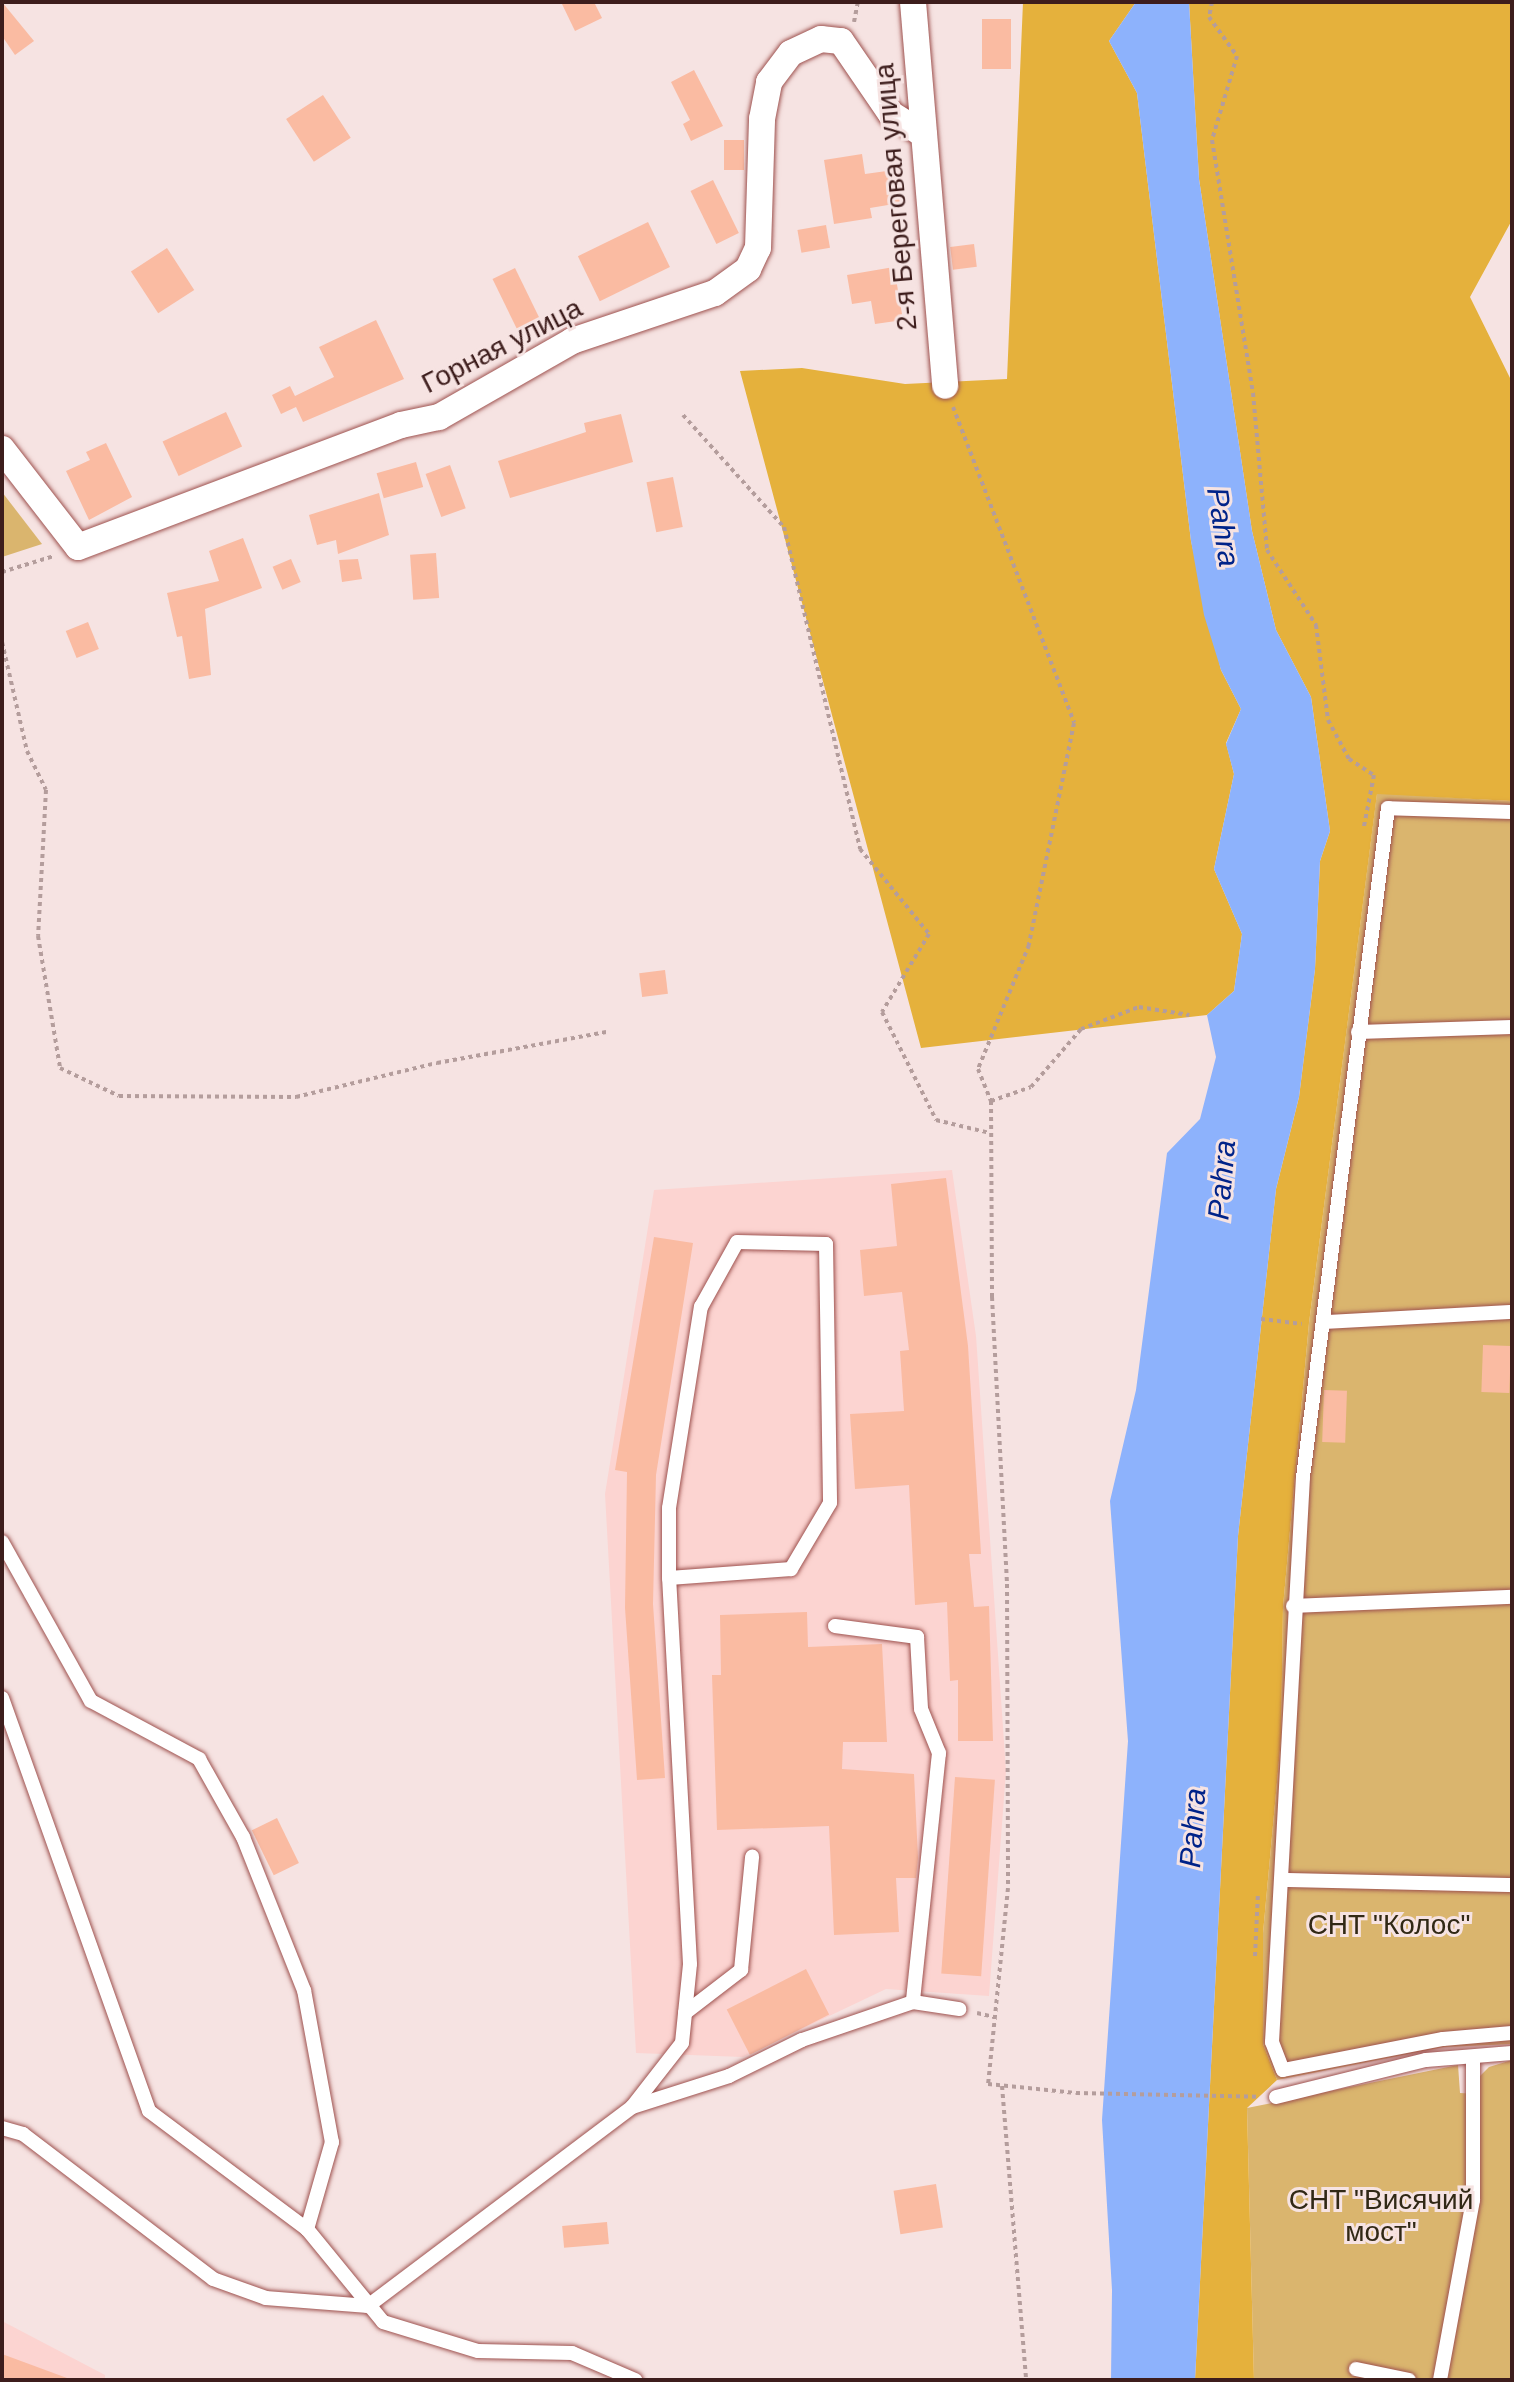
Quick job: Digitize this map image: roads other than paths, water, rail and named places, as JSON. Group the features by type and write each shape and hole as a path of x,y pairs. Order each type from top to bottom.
{"street":[{"name":"2-я Береговая улица","path":"913,2 945,386"},
{"name":"Горная улица","path":"2,449 78,547 401,425 439,417 572,341 715,293 748,269 758,248 762,119 769,82 791,53 821,39 841,41 891,114 924,135"}],"lane":[{"path":"1512,812 1388,808 1358,1032 1326,1322 1303,1477 1293,1606 1284,1880 1276,1891 1272,2042 1283,2070 1443,2039 1512,2033"},
{"path":"1358,1032 1512,1027"},
{"path":"2,2128 23,2134 213,2279 266,2298 368,2306 632,2107 682,2043 690,1964 669,1578 669,1508 701,1307 737,1242 826,1244 830,1503 791,1569 669,1578"},
{"path":"1326,1322 1512,1312"},
{"path":"2,1542 91,1701 199,1759 243,1837 304,1990 332,2142 307,2229"},
{"path":"1293,1606 1512,1597"},
{"path":"835,1626 917,1637 921,1709 939,1753 913,2002"},
{"path":"2,1698 149,2111 307,2229 383,2322 420,2337 478,2351 572,2353 635,2380"},
{"path":"685,2013 741,1970 752,1857"},
{"path":"1284,1880 1512,1885"},
{"path":"632,2107 729,2076 802,2040 913,2002 959,2009"},
{"path":"1276,2097 1426,2060 1512,2053"},
{"path":"1440,2380 1473,2200 1473,2057"},
{"path":"1356,2369 1409,2380"}],"water":[{"name":"Pahra","path":"1136,2 1189,2 1199,179 1252,531 1276,630 1311,697 1330,831 1320,861 1315,969 1299,1097 1276,1189 1238,1536 1195,2380 1111,2380 1112,2290 1102,2120 1128,1741 1110,1501 1136,1390 1167,1153 1200,1119 1216,1057 1207,1015 1234,991 1242,934 1214,869 1234,774 1226,744 1241,709 1221,670 1204,615 1191,541 1137,93 1109,41"}],"park label":[{"name":"СНТ \"Колос\"","path":"1389,1925"},
{"name":"СНТ \"Висячий мост\"","path":"1381,2216"}]}
